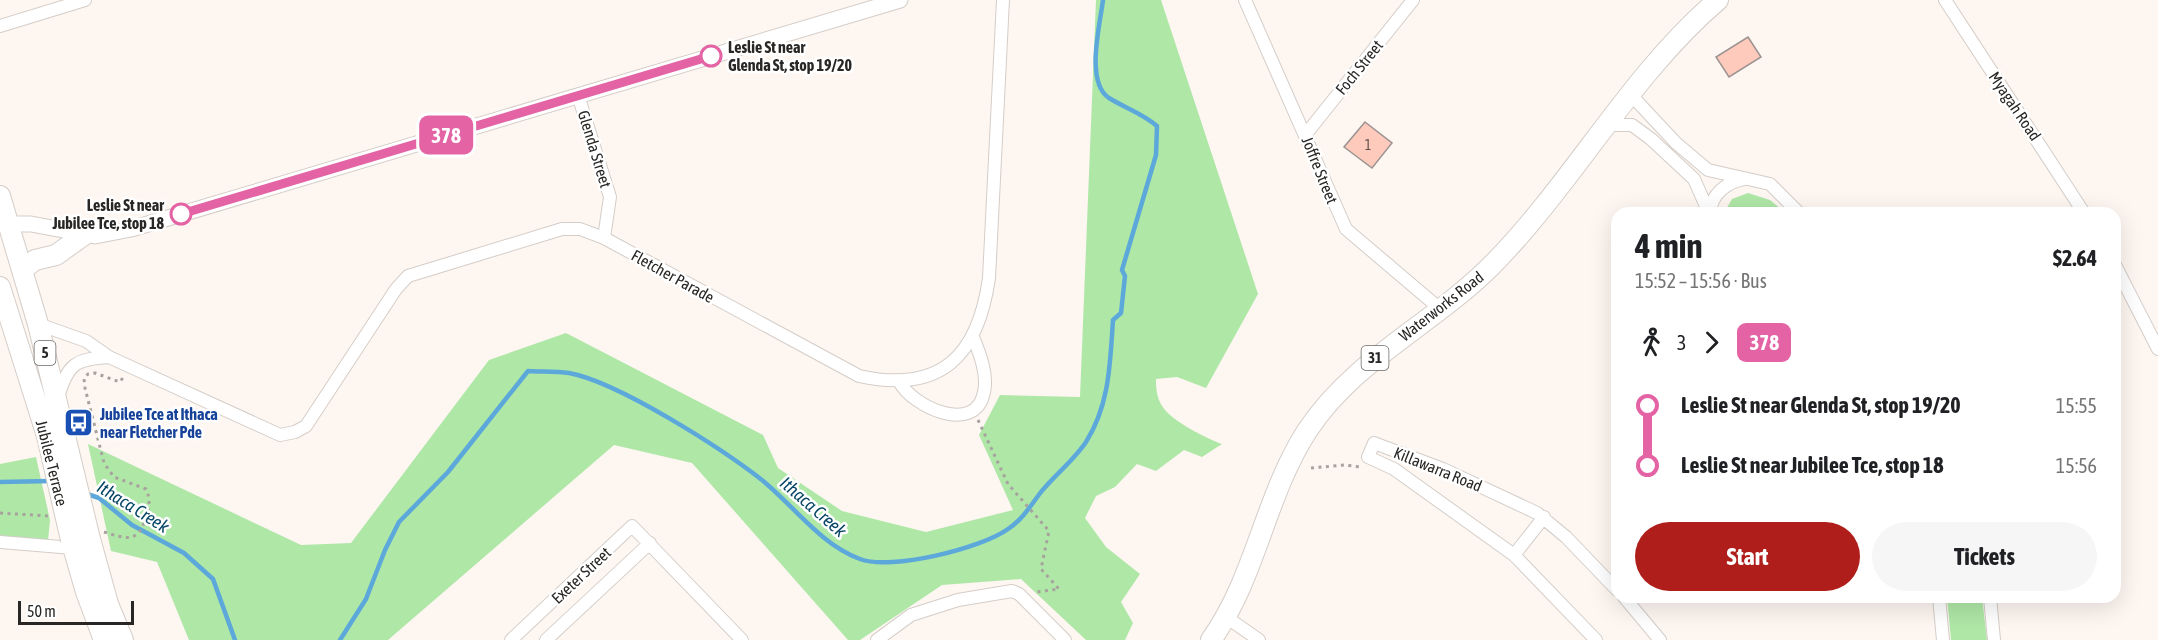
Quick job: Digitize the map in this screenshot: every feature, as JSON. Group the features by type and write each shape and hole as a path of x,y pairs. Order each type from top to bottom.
{"main road":[{"name":"Waterworks Road","path":"1210,640 1226,617 1283,478 1308,430 1331,400 1361,370 1482,275 1508,249 1679,38 1718,0"},
{"name":"Jubilee Terrace","path":"0,196 4,224 23,269 57,402 56,436"},
{"path":"23,269 35,260 56,255 84,235"},
{"name":"Jubilee Terrace","path":"0,287 56,436 78,542 104,640"},
{"name":"Jubilee Terrace","path":"78,542 123,640"}],"street":[{"path":"0,26 85,0"},
{"path":"4,224 31,224 84,235 105,235 131,229 900,0"},
{"name":"Fletcher Parade","path":"38,324 86,341 109,357 280,435 296,432 306,426 396,290 408,276 562,229 579,230 604,238 859,376 899,381 927,376 961,354 974,338 985,310 989,278 1004,0"},
{"name":"Joffre Street","path":"1245,0 1346,229 1439,308"},
{"name":"Foch Street","path":"1306,134 1413,0"},
{"name":"Myagah Road","path":"1945,0 2080,207"},
{"name":"Glenda Street","path":"578,95 610,197 604,238"},
{"path":"1632,96 1676,143 1708,170 1760,180 1775,187 1793,207"},
{"path":"1608,125 1635,126 1667,153 1697,184 1707,207"},
{"path":"1667,153 1676,143"},
{"path":"1710,207 1712,200 1726,186 1739,180 1760,180"},
{"path":"2121,277 2158,349"},
{"path":"899,381 904,391 915,401 931,410 959,414 974,409 981,402 985,382 981,357 974,338"},
{"path":"57,402 69,369 83,359 109,357"},
{"name":"Killawarra Road","path":"1596,640 1514,555 1417,485 1376,459 1368,457 1374,443 1418,459 1516,502 1544,518 1611,584"},
{"path":"1417,485 1413,472 1418,459"},
{"path":"1514,555 1544,518"},
{"name":"Exeter Street","path":"511,640 632,526 742,640"},
{"path":"0,542 78,542"},
{"name":"Exeter Street","path":"546,640 650,543"},
{"path":"877,640 911,615 958,600 1012,591 1019,594 1065,640"},
{"path":"1629,603 1660,640"},
{"path":"1940,603 1943,640"},
{"path":"1991,603 1994,640"},
{"path":"1226,617 1259,640"}],"path":[{"path":"129,366 120,382 94,373 88,374 84,379 104,463 114,477 146,489 150,502 142,531"},
{"path":"974,409 1008,484 1049,531 1041,569 1059,589 1019,594"},
{"path":"1311,468 1344,465 1372,469 1376,459"}],"green space":[{"path":"1096,0 1161,0 1258,294 1206,388 1177,377 1156,379 1159,399 1170,415 1192,430 1222,444 1202,457 1184,450 1156,471 1137,464 1115,487 1096,496 1085,518 1106,547 1140,574 1121,602 1133,623 1125,640 1086,640 1021,579 942,585 860,640 848,640 692,463 614,445 388,640 189,640 157,562 111,551 88,444 301,545 351,543 489,360 566,333 763,435 778,468 842,511 926,532 1013,510 979,435 1000,395 1080,397"},
{"path":"1748,193 1770,200 1779,207 1727,207 1732,199"},
{"path":"36,457 50,520 48,541 0,536 0,464"},
{"path":"1948,603 1983,603 1987,640 1951,640"}],"building":[{"path":"1748,37 1761,57 1729,77 1716,57"},
{"path":"1365,122 1392,143 1372,168 1344,147"}],"waterway":[{"name":"Ithaca Creek","path":"340,640 366,599 385,550 399,522 448,472 528,371 569,373 590,379 641,402 696,434 744,467 774,490 832,544 860,559 893,562 936,556 995,536 1018,521 1046,486 1081,449 1100,413 1107,382 1113,320 1121,313 1125,276 1122,270 1156,155 1157,126 1109,98 1102,90 1098,79 1096,52 1103,0"},
{"name":"Ithaca Creek","path":"0,482 51,481"},
{"name":"Ithaca Creek","path":"84,493 99,498 132,525 184,553 213,579 235,640"}],"bus line":[{"name":"378","path":"181,214 711,56"}],"place":[{"name":"Leslie St near Glenda St, stop 19/20","path":"711,56"},
{"name":"Leslie St near Jubilee Tce, stop 18","path":"181,214"},
{"name":"Jubilee Tce at Ithaca near Fletcher Pde","path":"79,423"}]}
